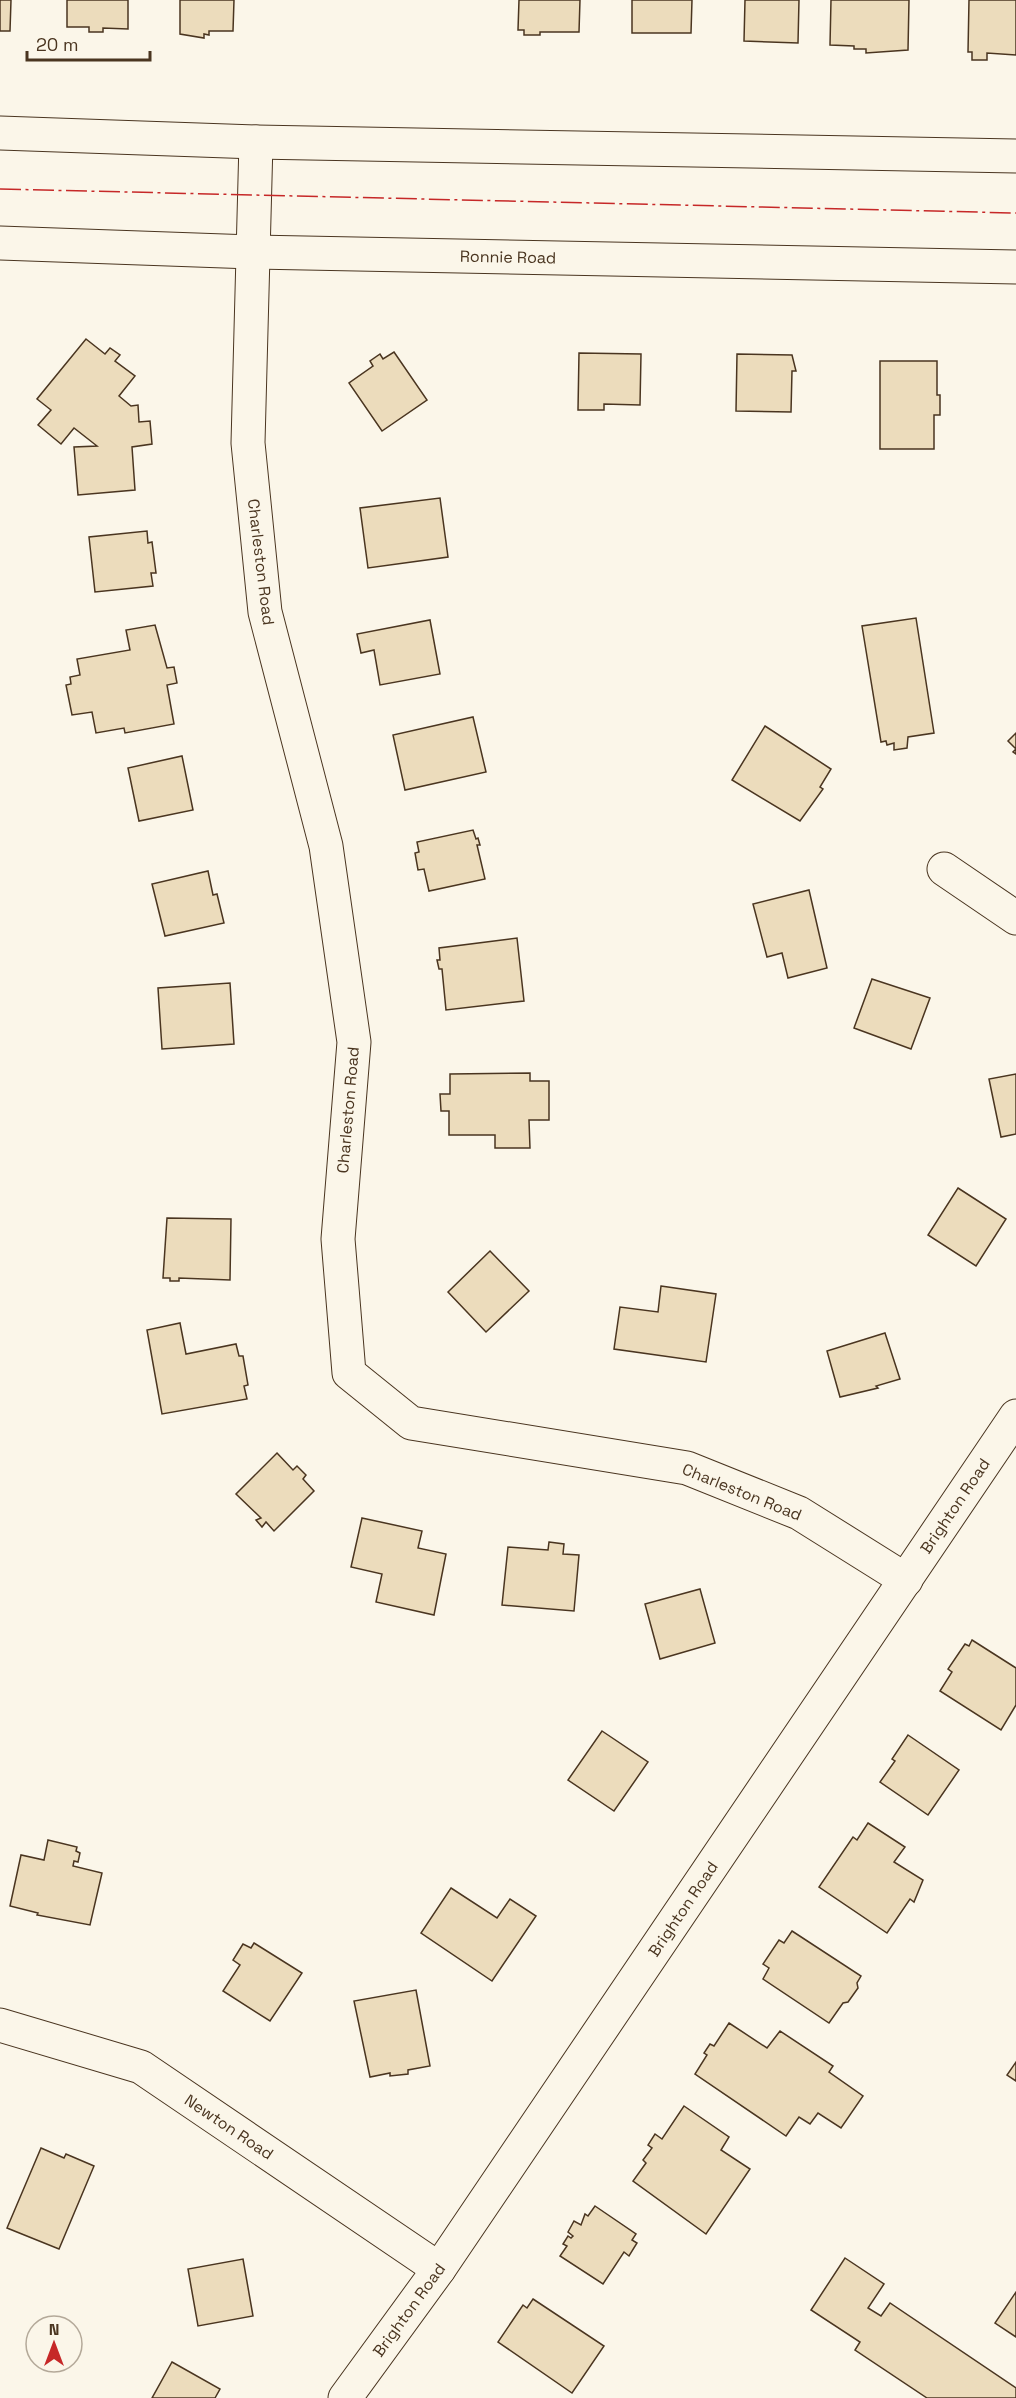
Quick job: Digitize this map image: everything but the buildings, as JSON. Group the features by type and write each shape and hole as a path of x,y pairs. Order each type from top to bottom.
{"street":[{"path":"0,133 256,142 1016,156"},
{"name":"Charleston Road","path":"256,142 248,443 265,612 326,846 354,1042 338,1239 349,1373 411,1423 687,1468 799,1513 906,1580"},
{"name":"Ronnie Road","path":"0,243 252,252 1016,267"},
{"path":"944,869 1016,918"},
{"name":"Brighton Road","path":"345,2398 439,2269 1016,1416"},
{"name":"Newton Road","path":"0,2025 141,2067 439,2269"}],"power":[{"path":"0,189 1016,213"}]}
